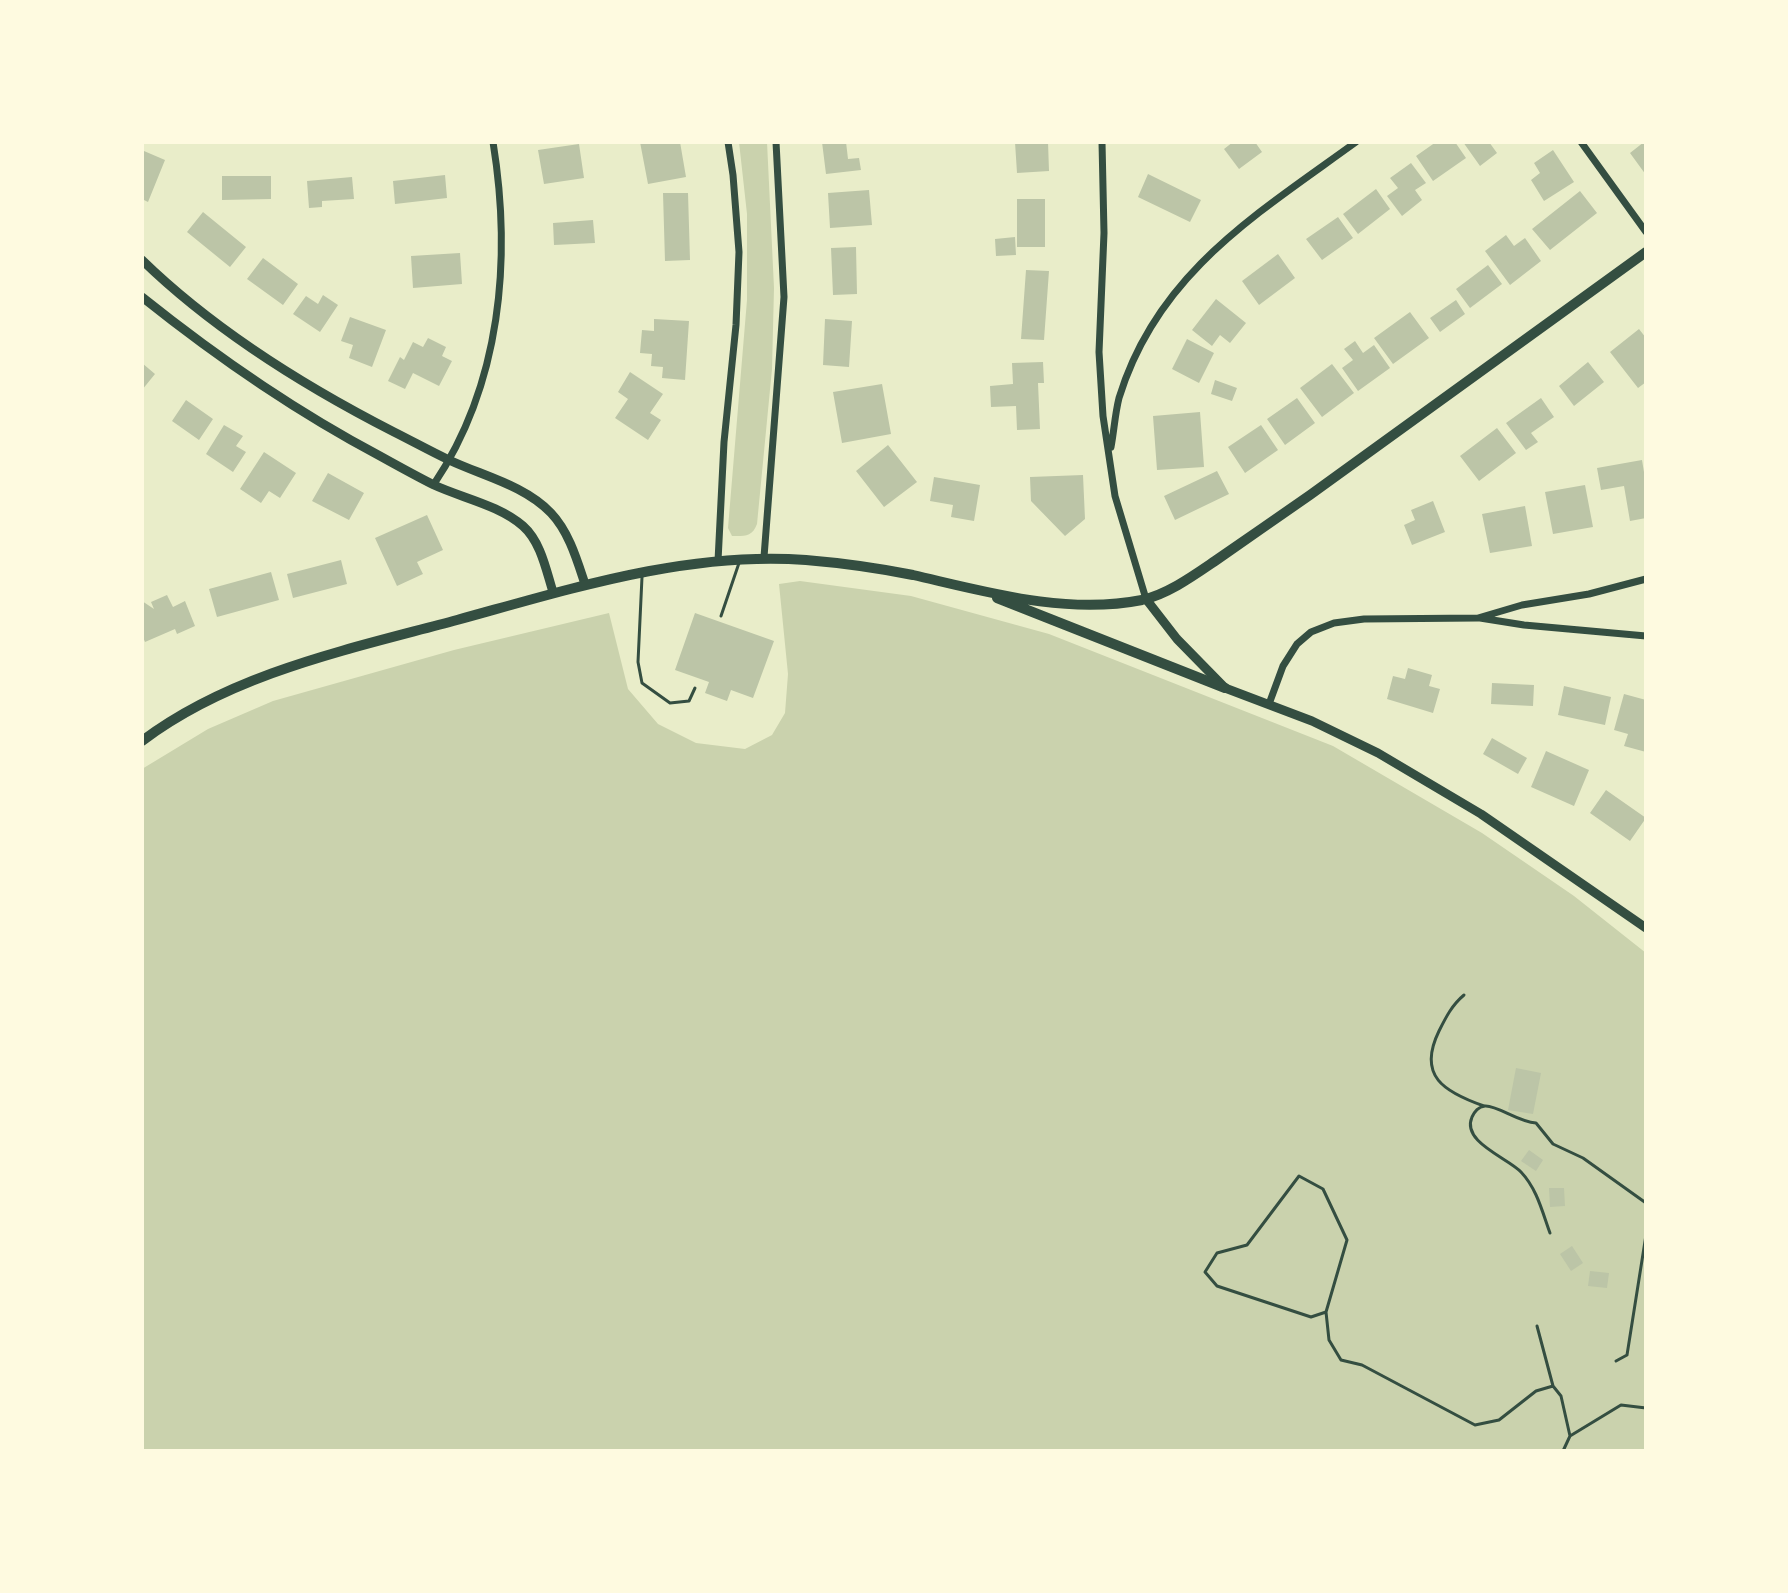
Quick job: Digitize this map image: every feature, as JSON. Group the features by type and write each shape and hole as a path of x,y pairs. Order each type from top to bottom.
{"main road":[{"path":"142,741 160,727 203,704 256,680 325,655 585,584 718,561 764,557 856,564 980,591 1060,604 1104,605 1146,599 1186,580 1258,532 1646,252"},
{"path":"980,591 1225,688"}],"street":[{"path":"434,484 466,428 485,374 498,312 502,271 501,226 493,142"},
{"path":"718,561 739,252 728,142"},
{"path":"764,557 784,297 776,142"},
{"path":"1102,142 1104,233 1099,352 1103,416 1115,496 1146,599 1177,639 1225,688 1269,704 1378,753 1468,807 1646,928"},
{"path":"1110,453 1119,400 1137,353 1160,312 1182,282 1214,248 1356,142"},
{"path":"1581,142 1646,232"},
{"path":"142,260 203,313 265,358 334,401 533,498 565,532 585,584"},
{"path":"142,297 195,340 265,389 342,436 523,526 538,547 553,592"},
{"path":"1478,618 1522,605 1589,594 1646,579"},
{"path":"1269,704 1283,666 1297,644 1311,632 1334,623 1364,619 1478,618 1646,636"}],"lane":[{"path":"721,616 740,559"},
{"path":"642,574 638,662 642,683 670,703 689,701 695,688"}],"path":[{"path":"1464,995 1447,1015 1430,1049 1430,1065 1437,1079 1462,1099 1495,1107 1522,1122 1536,1123 1553,1144 1583,1158 1646,1203"},
{"path":"1484,1106 1475,1111 1469,1123 1471,1133 1496,1156 1520,1170 1534,1190 1550,1233"},
{"path":"1326,1312 1311,1317 1217,1286 1205,1272 1217,1253 1247,1245 1299,1176 1323,1189 1347,1240 1326,1312 1329,1340 1341,1360 1362,1365 1475,1425 1499,1420 1536,1391 1553,1386"},
{"path":"1616,1361 1627,1355 1646,1235"},
{"path":"1537,1326 1553,1386 1561,1396 1570,1436"},
{"path":"1563,1451 1570,1436 1621,1405 1646,1408"}],"green space":[{"path":"739,142 767,142 774,288 772,369 757,524 748,535 732,536 728,528 747,300 747,214"},
{"path":"800,581 911,596 1049,634 1333,746 1482,833 1574,896 1646,953 1646,1451 142,1451 142,769 208,729 273,701 454,650 609,613 628,689 658,724 696,743 745,749 772,735 785,713 788,674 779,584"}],"building":[{"path":"640,142 680,142 686,177 648,184"},
{"path":"822,142 846,142 848,159 859,158 861,170 826,174"},
{"path":"1015,142 1048,142 1049,171 1017,173"},
{"path":"1233,142 1255,142 1262,152 1239,169 1224,149"},
{"path":"1436,142 1455,142 1466,158 1433,181 1416,156"},
{"path":"1463,142 1489,142 1497,153 1480,166"},
{"path":"1646,142 1646,175 1630,153"},
{"path":"579,144 584,178 544,184 538,150"},
{"path":"1553,150 1574,182 1544,201 1531,180 1540,173 1534,163"},
{"path":"144,151 165,160 148,202 142,199"},
{"path":"1411,163 1426,183 1415,190 1422,200 1402,216 1387,196 1398,188 1390,178"},
{"path":"1148,174 1201,200 1190,222 1138,197"},
{"path":"445,175 447,198 395,204 393,181"},
{"path":"222,176 271,176 271,199 222,200"},
{"path":"352,177 354,199 322,201 322,207 309,208 307,181"},
{"path":"1376,189 1390,209 1358,234 1343,214"},
{"path":"869,190 872,225 830,228 828,193"},
{"path":"1580,191 1597,213 1550,250 1532,229"},
{"path":"663,193 688,193 690,260 665,261"},
{"path":"1017,199 1045,199 1045,247 1017,247"},
{"path":"203,212 246,247 230,267 187,232"},
{"path":"1338,217 1353,238 1322,260 1306,239"},
{"path":"593,220 595,243 554,245 553,223"},
{"path":"1506,235 1514,246 1525,238 1541,261 1510,285 1485,251"},
{"path":"1015,237 1016,255 996,256 995,239"},
{"path":"856,247 857,294 833,295 831,248"},
{"path":"460,253 462,284 413,288 411,256"},
{"path":"1278,254 1295,278 1259,305 1242,281"},
{"path":"263,258 298,284 283,305 247,279"},
{"path":"1488,265 1502,284 1470,308 1456,289"},
{"path":"1026,270 1049,271 1044,340 1021,339"},
{"path":"323,295 338,305 320,332 293,314 306,296 318,304"},
{"path":"1216,299 1246,323 1230,343 1220,335 1212,346 1192,330"},
{"path":"1456,300 1465,314 1440,332 1430,318"},
{"path":"1410,312 1429,338 1393,364 1374,338"},
{"path":"350,317 386,330 372,367 349,358 353,345 341,341"},
{"path":"654,319 689,321 685,380 662,378 663,367 651,366 652,354 640,353 642,330 654,331"},
{"path":"825,319 852,321 849,367 823,365"},
{"path":"1639,329 1646,338 1646,382 1638,388 1610,352"},
{"path":"428,338 446,347 442,356 452,361 439,386 413,373 405,389 388,381 400,357 404,360 413,342 423,347"},
{"path":"1187,339 1214,353 1199,383 1172,369"},
{"path":"1355,341 1363,353 1374,345 1390,368 1358,391 1342,368 1353,360 1344,349"},
{"path":"1043,362 1044,383 1038,383 1040,429 1017,430 1016,406 991,407 990,386 1013,384 1012,363"},
{"path":"1588,362 1604,382 1574,406 1559,386"},
{"path":"142,363 155,374 142,390"},
{"path":"1332,364 1354,393 1322,417 1300,388"},
{"path":"630,372 663,394 650,413 661,420 648,440 615,418 628,399 618,392"},
{"path":"1215,380 1237,388 1232,401 1211,394"},
{"path":"882,384 891,434 842,443 833,392"},
{"path":"1297,398 1315,423 1285,445 1267,419"},
{"path":"1541,398 1554,417 1531,433 1538,442 1526,450 1506,423"},
{"path":"186,400 213,419 199,440 172,421"},
{"path":"1200,412 1204,467 1157,470 1153,416"},
{"path":"224,425 243,436 236,446 246,452 233,472 206,454"},
{"path":"1261,425 1278,450 1245,473 1228,447"},
{"path":"1497,428 1516,453 1479,481 1460,456"},
{"path":"888,445 917,482 884,507 856,471"},
{"path":"264,452 296,473 280,498 269,491 261,503 240,489"},
{"path":"1642,460 1646,518 1630,521 1624,486 1601,490 1597,468"},
{"path":"1217,471 1229,494 1175,520 1164,496"},
{"path":"328,473 364,493 349,520 312,501"},
{"path":"1083,475 1085,519 1065,536 1031,501 1030,477"},
{"path":"934,477 980,485 974,521 951,517 953,505 930,501"},
{"path":"1585,485 1593,527 1553,534 1545,492"},
{"path":"1433,501 1445,532 1412,545 1404,525 1415,520 1411,510"},
{"path":"1525,506 1532,546 1490,553 1482,514"},
{"path":"427,515 443,550 417,562 423,574 397,586 375,538"},
{"path":"341,560 347,584 293,598 287,574"},
{"path":"271,572 279,600 217,617 209,589"},
{"path":"167,595 173,607 185,601 195,626 177,634 175,629 145,642 142,635 142,601 154,609 151,602"},
{"path":"695,613 774,641 753,698 731,690 727,701 705,693 709,682 675,670"},
{"path":"1408,668 1432,675 1429,686 1440,689 1433,713 1387,699 1393,676 1405,679"},
{"path":"1492,683 1534,685 1533,706 1491,704"},
{"path":"1564,686 1611,697 1605,725 1558,715"},
{"path":"1624,694 1646,700 1646,752 1624,746 1628,734 1614,730"},
{"path":"1492,738 1527,758 1518,774 1483,754"},
{"path":"1546,751 1589,770 1574,806 1531,787"},
{"path":"1606,790 1646,818 1630,841 1590,813"},
{"path":"1516,1068 1541,1073 1533,1114 1508,1110"},
{"path":"1529,1150 1543,1160 1536,1171 1521,1161"},
{"path":"1549,1188 1564,1188 1565,1206 1550,1207"},
{"path":"1572,1246 1583,1263 1571,1271 1560,1254"},
{"path":"1590,1271 1609,1273 1607,1288 1588,1286"}]}
